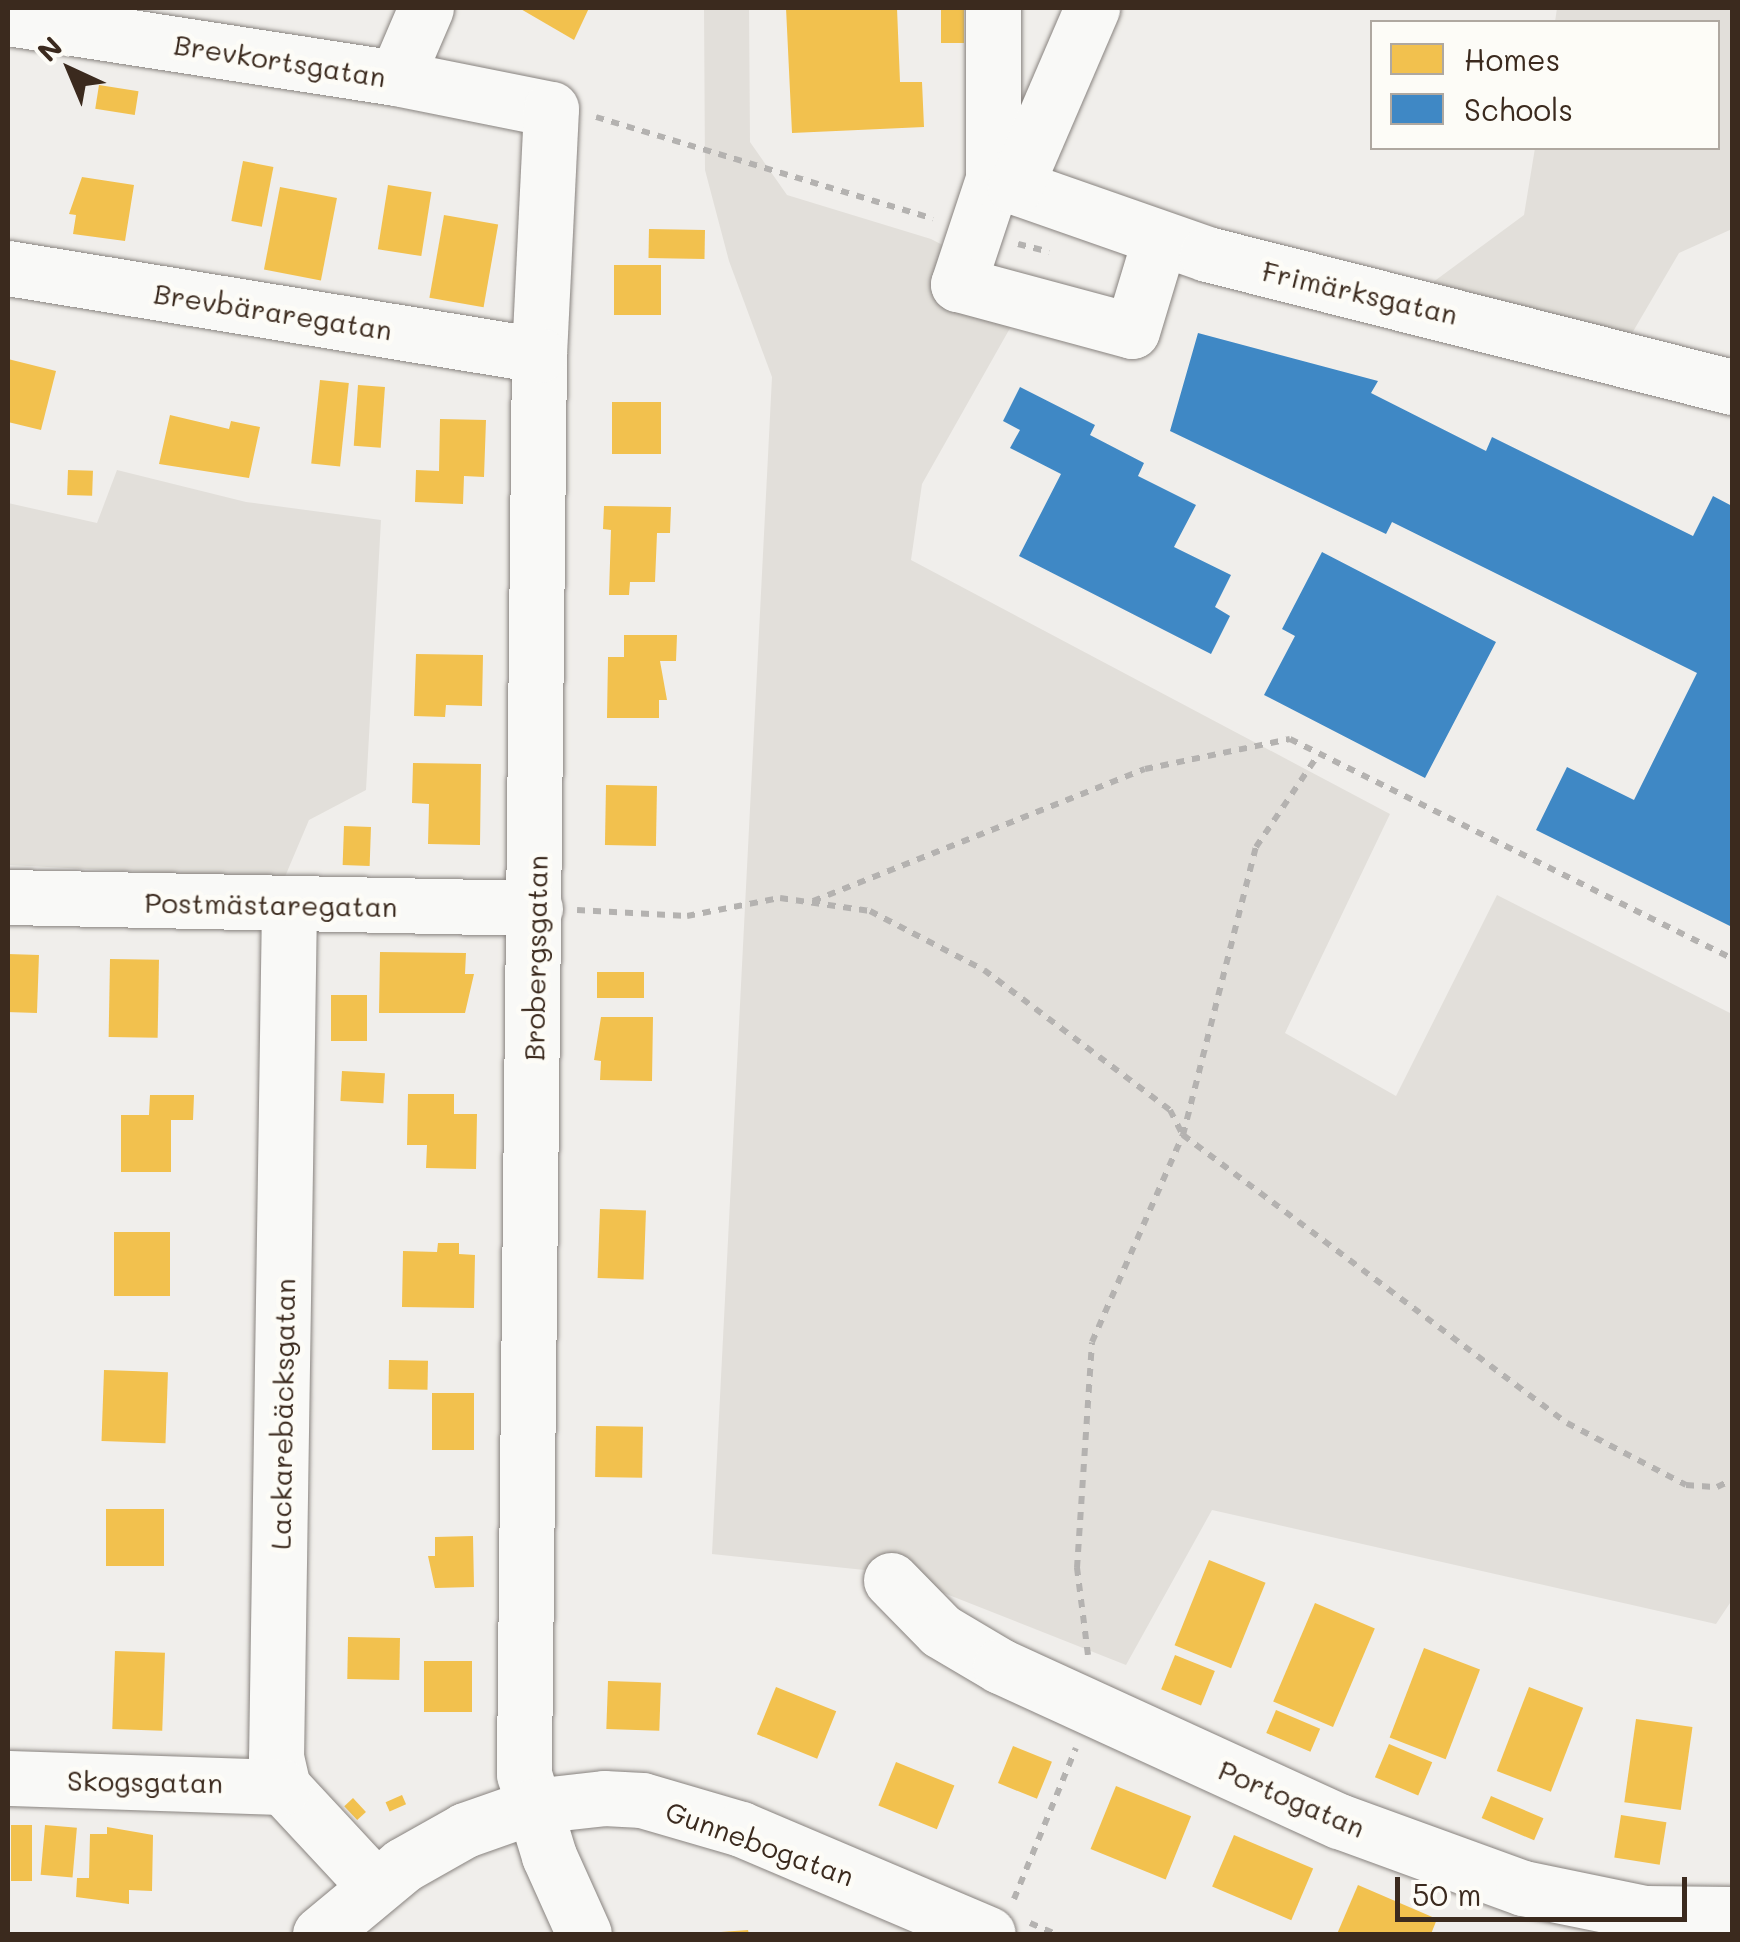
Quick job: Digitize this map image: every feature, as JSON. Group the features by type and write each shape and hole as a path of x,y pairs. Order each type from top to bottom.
{"street":[{"path":"396,78 426,8"},
{"path":"993,8 1004,182"},
{"path":"1092,8 1004,182 958,284 1132,331 1160,238"},
{"name":"Brevkortsgatan","path":"8,18 396,78 550,110"},
{"name":"Brobergsgatan","path":"550,110 539,355 524,1774 584,1934"},
{"name":"Frimärksgatan","path":"1004,182 1160,238 1732,387"},
{"name":"Brevbäraregatan","path":"8,268 539,355"},
{"name":"Postmästaregatan","path":"8,897 536,908"},
{"name":"Lackarebäcksgatan","path":"283,1786 276,1757 289,905"},
{"name":"Portogatan","path":"891,1580 941,1631 1091,1710 1340,1821 1523,1888 1645,1913 1732,1914"},
{"name":"Skogsgatan","path":"8,1778 283,1786"},
{"path":"283,1786 375,1886"},
{"name":"Gunnebogatan","path":"320,1934 375,1886 429,1848 533,1806 642,1800 741,1829 998,1924"}],"path":[{"path":"811,902 1144,769 1290,740 1732,958"},
{"path":"998,1924 1091,1710 1077,1568 1092,1342 1182,1135 1256,847 1318,755"},
{"path":"536,908 687,916 780,898 870,911 984,970 1170,1110 1182,1135 1567,1423 1686,1485 1717,1487 1732,1480"}],"shaded area":[{"path":"704,8 749,8 750,142 787,195 931,239 1031,291 922,484 911,560 1390,814 1285,1033 1396,1096 1497,895 1732,1014 1732,1600 1716,1624 1212,1510 1126,1665 893,1573 712,1554 772,377 729,261 705,170"},
{"path":"1557,8 1732,8 1732,229 1679,253 1631,335 1421,291 1524,215 1535,150 1720,150 1720,20 1555,20"},
{"path":"117,470 246,502 381,520 366,790 309,820 284,879 8,865 8,503 97,523"}],"building: Homes":[{"path":"519,8 589,8 574,40"},
{"path":"786,8 897,8 900,82 922,82 924,127 792,133"},
{"path":"941,8 964,8 964,43 941,43"},
{"path":"99,85 139,91 135,115 95,109"},
{"path":"243,161 273,167 262,227 231,221"},
{"path":"82,177 134,185 125,241 73,234 76,215 69,214"},
{"path":"388,185 431,192 421,256 378,249"},
{"path":"280,187 337,198 321,281 264,269"},
{"path":"444,215 498,225 484,307 429,298"},
{"path":"649,229 705,230 704,259 648,258"},
{"path":"614,265 661,265 661,315 614,315"},
{"path":"8,359 56,371 41,430 8,422"},
{"path":"320,380 349,383 340,467 311,464"},
{"path":"358,385 385,387 381,448 354,446"},
{"path":"612,402 661,402 661,454 612,454"},
{"path":"170,415 229,429 231,421 260,427 249,478 159,464"},
{"path":"440,419 486,420 484,477 464,476 463,504 415,502 416,470 439,471"},
{"path":"68,470 93,471 92,496 67,495"},
{"path":"604,506 671,507 670,533 657,533 655,582 630,582 629,595 609,595 611,530 603,529"},
{"path":"624,635 677,635 676,661 660,661 667,700 659,700 659,718 607,718 608,657 624,657"},
{"path":"416,654 483,655 482,706 446,705 445,717 414,716"},
{"path":"413,763 481,764 480,845 428,844 429,804 412,803"},
{"path":"606,785 657,786 656,846 605,845"},
{"path":"344,826 371,827 370,866 343,865"},
{"path":"380,952 466,953 465,974 474,974 465,1013 379,1013"},
{"path":"8,954 39,955 37,1013 8,1012"},
{"path":"110,959 159,960 158,1038 109,1037"},
{"path":"597,972 644,972 644,998 597,998"},
{"path":"331,995 367,995 367,1041 331,1041"},
{"path":"601,1017 653,1017 652,1081 600,1080 601,1061 594,1060"},
{"path":"342,1071 385,1073 383,1103 340,1101"},
{"path":"408,1094 454,1094 454,1114 477,1114 476,1169 426,1168 427,1145 407,1145"},
{"path":"150,1095 194,1095 193,1120 171,1120 171,1172 121,1172 121,1115 149,1115"},
{"path":"600,1209 646,1211 644,1280 598,1278"},
{"path":"114,1232 170,1232 170,1296 114,1296"},
{"path":"438,1243 459,1243 459,1254 475,1255 474,1308 402,1307 403,1251 437,1252"},
{"path":"389,1360 428,1361 427,1390 388,1389"},
{"path":"104,1370 168,1372 165,1443 102,1441"},
{"path":"432,1393 474,1393 474,1450 432,1450"},
{"path":"596,1426 643,1427 642,1478 595,1477"},
{"path":"106,1509 164,1509 164,1566 106,1566"},
{"path":"473,1536 474,1587 435,1588 428,1556 435,1556 435,1537"},
{"path":"1209,1560 1266,1583 1231,1668 1175,1645"},
{"path":"1315,1603 1375,1628 1333,1727 1273,1701"},
{"path":"348,1637 400,1638 399,1680 347,1679"},
{"path":"1424,1648 1480,1670 1446,1759 1390,1738"},
{"path":"115,1651 165,1653 162,1731 112,1729"},
{"path":"1175,1655 1215,1671 1201,1705 1161,1689"},
{"path":"424,1661 472,1661 472,1712 424,1712"},
{"path":"608,1681 661,1683 659,1731 606,1729"},
{"path":"776,1687 836,1711 817,1759 757,1734"},
{"path":"1529,1687 1583,1708 1551,1792 1497,1771"},
{"path":"1276,1710 1320,1729 1310,1752 1266,1733"},
{"path":"1636,1719 1692,1727 1681,1810 1624,1802"},
{"path":"1389,1744 1432,1762 1418,1796 1375,1777"},
{"path":"1013,1746 1052,1762 1037,1799 998,1783"},
{"path":"896,1762 954,1786 937,1829 878,1806"},
{"path":"1116,1786 1191,1816 1166,1879 1091,1849"},
{"path":"402,1795 406,1804 390,1811 386,1802"},
{"path":"1491,1796 1543,1818 1534,1840 1482,1818"},
{"path":"353,1798 366,1812 357,1820 344,1806"},
{"path":"1621,1815 1666,1822 1660,1865 1614,1857"},
{"path":"11,1825 32,1825 32,1881 11,1881"},
{"path":"45,1825 77,1828 73,1878 41,1875"},
{"path":"107,1827 153,1835 152,1891 129,1890 129,1904 76,1897 77,1878 89,1878 90,1834 107,1834"},
{"path":"1234,1835 1313,1869 1291,1920 1212,1887"},
{"path":"1358,1885 1437,1919 1431,1934 1337,1934"},
{"path":"748,1930 749,1934 721,1934 721,1932"}],"building: Schools":[{"path":"1198,333 1378,381 1371,393 1486,451 1492,437 1693,536 1713,496 1732,506 1732,927 1536,830 1567,767 1634,800 1697,673 1392,522 1386,534 1170,431"},
{"path":"1020,387 1095,425 1090,435 1144,463 1138,476 1196,505 1174,547 1231,575 1215,607 1230,616 1211,654 1019,556 1061,474 1010,448 1020,430 1003,421"},
{"path":"1322,552 1496,642 1425,778 1264,695 1295,636 1282,629"}]}
